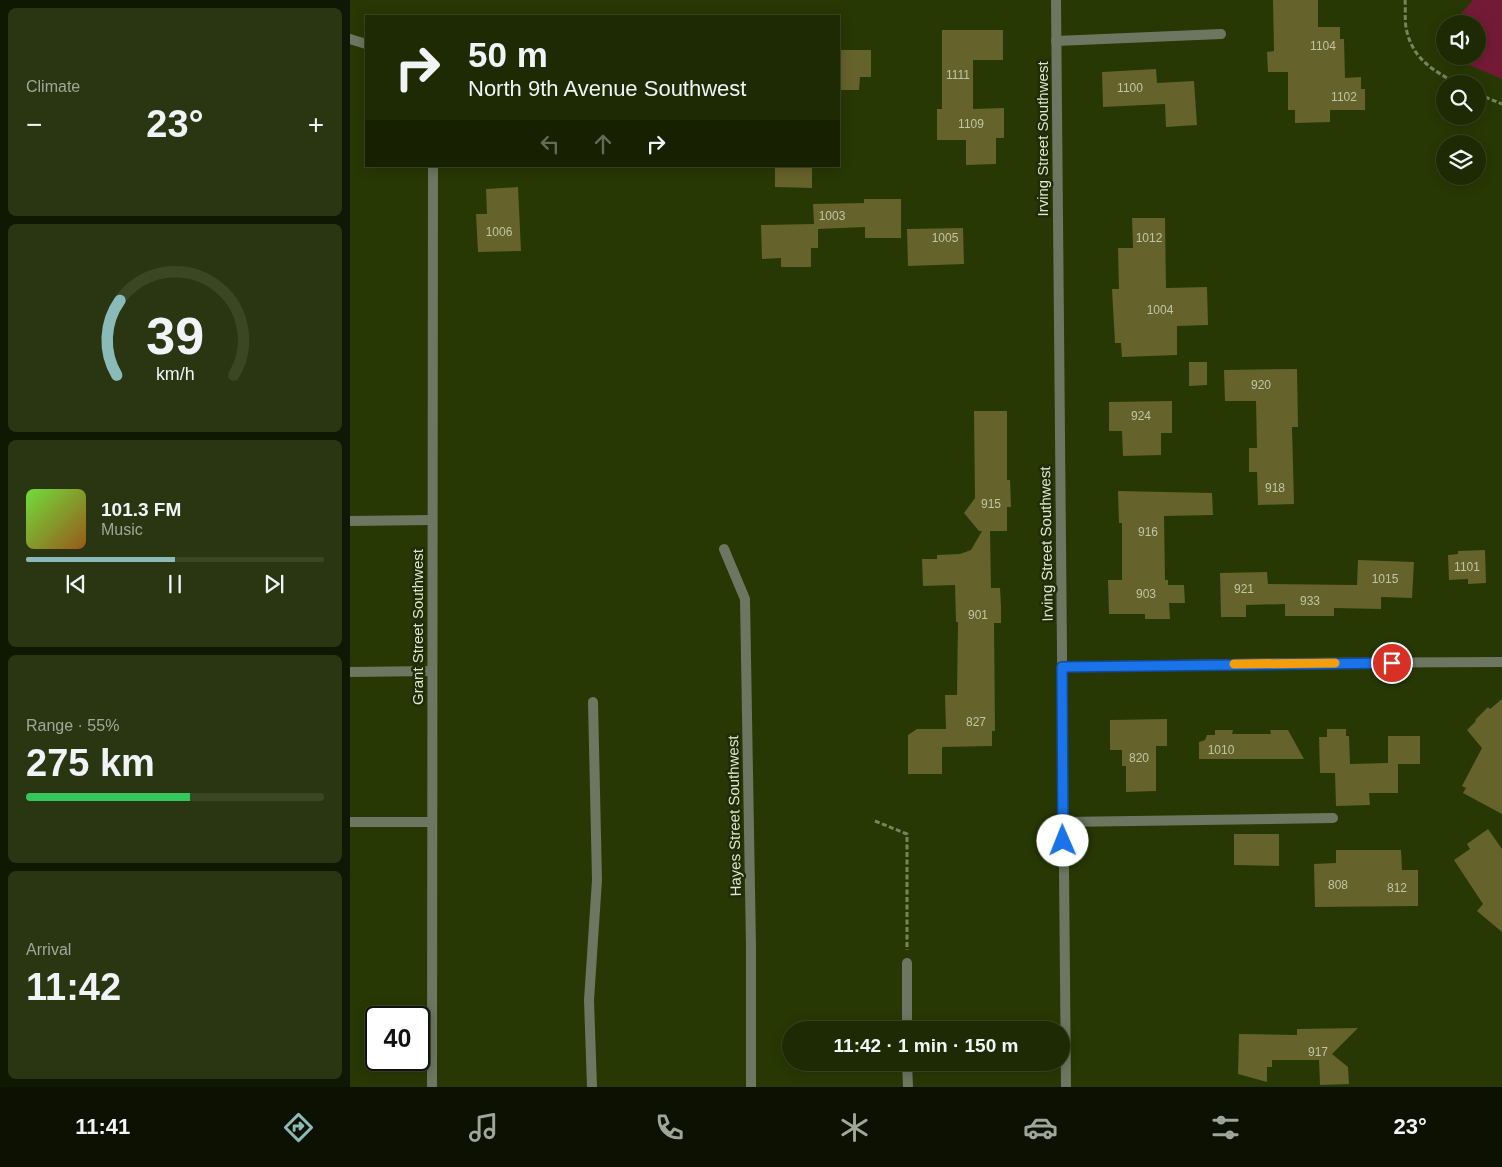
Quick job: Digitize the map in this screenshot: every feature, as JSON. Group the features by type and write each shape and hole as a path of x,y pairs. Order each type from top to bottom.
{"street":[{"name":"Irving Street Southwest","path":"1056,0 1066,1087"},
{"path":"1056,41 1221,34"},
{"path":"350,39 365,44"},
{"name":"Grant Street Southwest","path":"432,167 432,1087"},
{"path":"350,521 432,520"},
{"name":"Hayes Street Southwest","path":"724,549 745,598 752,1087"},
{"path":"1062,667 1502,662"},
{"path":"350,672 431,671"},
{"path":"592,1087 589,1000 597,880 594,702"},
{"path":"1063,822 1334,818"},
{"path":"350,822 432,822"},
{"path":"907,963 907,1021"},
{"path":"907,1071 908,1087"}],"path":[{"path":"1405,0 1406,31 1417,56 1442,75"},
{"path":"1486,97 1502,104"},
{"path":"875,821 907,834 907,963"}],"shaded area":[{"path":"1473,0 1502,0 1502,79 1469,65 1486,65 1486,15 1460,15"}],"building":[{"path":"1273,0 1318,0 1318,27 1340,27 1340,39 1344,39 1345,78 1361,77 1361,89 1365,89 1365,110 1330,110 1330,122 1295,123 1295,110 1288,110 1288,72 1268,72 1267,52 1274,51"},
{"path":"942,30 1003,30 1003,60 973,60 973,109 1004,108 1004,138 996,138 996,164 966,165 966,140 937,140 937,109 942,109"},
{"path":"840,50 871,50 871,77 860,77 859,90 840,90"},
{"path":"1156,69 1157,83 1194,81 1197,125 1166,127 1165,104 1103,107 1102,72"},
{"path":"775,167 812,167 812,188 775,187"},
{"path":"518,187 521,251 478,252 476,214 487,214 486,189"},
{"path":"864,199 901,199 901,238 865,238 865,227 818,229 818,248 811,248 811,267 781,267 781,258 762,259 761,225 814,224 813,204 864,203"},
{"path":"1132,218 1165,218 1166,288 1207,287 1208,325 1177,326 1177,355 1122,357 1121,343 1115,343 1112,289 1119,289 1118,248 1133,248"},
{"path":"963,228 964,264 908,266 907,229"},
{"path":"1189,362 1207,362 1207,385 1189,386"},
{"path":"1297,369 1298,427 1292,427 1294,504 1258,505 1257,472 1249,472 1249,448 1257,448 1256,401 1225,401 1224,370"},
{"path":"1172,401 1172,433 1161,433 1161,455 1123,456 1122,431 1109,431 1109,402"},
{"path":"974,411 1007,411 1007,480 1010,480 1011,507 1007,507 1007,531 990,531 991,588 1000,588 1001,606 1001,623 994,623 995,731 992,731 992,746 942,747 942,774 908,774 908,735 917,729 946,729 945,695 957,695 958,622 956,622 955,585 923,586 922,559 937,559 937,555 960,554 971,550 982,531 979,531 964,513 975,498"},
{"path":"1118,491 1212,493 1213,515 1164,516 1165,580 1168,580 1168,585 1184,585 1185,603 1169,603 1170,619 1145,619 1145,614 1109,614 1108,580 1122,580 1122,523 1119,523"},
{"path":"1485,550 1486,583 1468,584 1468,579 1449,580 1448,555 1458,554 1458,551"},
{"path":"1358,560 1414,562 1412,598 1381,597 1381,609 1334,608 1334,616 1285,616 1285,604 1246,605 1246,617 1221,617 1220,573 1267,572 1268,584 1357,585"},
{"path":"1502,699 1502,814 1463,793 1466,788 1462,786 1482,748 1467,730 1488,707 1490,709"},
{"path":"1167,719 1167,746 1156,746 1156,791 1126,792 1126,766 1122,766 1122,750 1110,750 1110,720"},
{"path":"1327,729 1346,729 1346,736 1349,736 1350,764 1388,763 1388,736 1420,736 1420,764 1398,764 1398,793 1369,793 1370,805 1336,806 1335,773 1320,773 1319,737 1327,737"},
{"path":"1215,730 1233,730 1232,734 1271,734 1270,730 1288,730 1304,759 1199,759 1199,742 1205,740 1207,735 1215,735"},
{"path":"1488,829 1502,849 1502,932 1477,911 1483,904 1454,860 1470,849 1467,844"},
{"path":"1234,834 1279,834 1279,866 1234,865"},
{"path":"1336,850 1401,850 1402,870 1418,870 1418,906 1315,907 1314,864 1336,863"},
{"path":"1358,1028 1332,1054 1348,1067 1349,1084 1320,1085 1319,1060 1272,1060 1272,1067 1267,1067 1267,1082 1238,1074 1239,1034 1297,1035 1297,1029"}],"slow traffic":[{"path":"1234,664 1335,663"}],"route":[{"path":"1063,841 1062,667 1392,663"}]}
